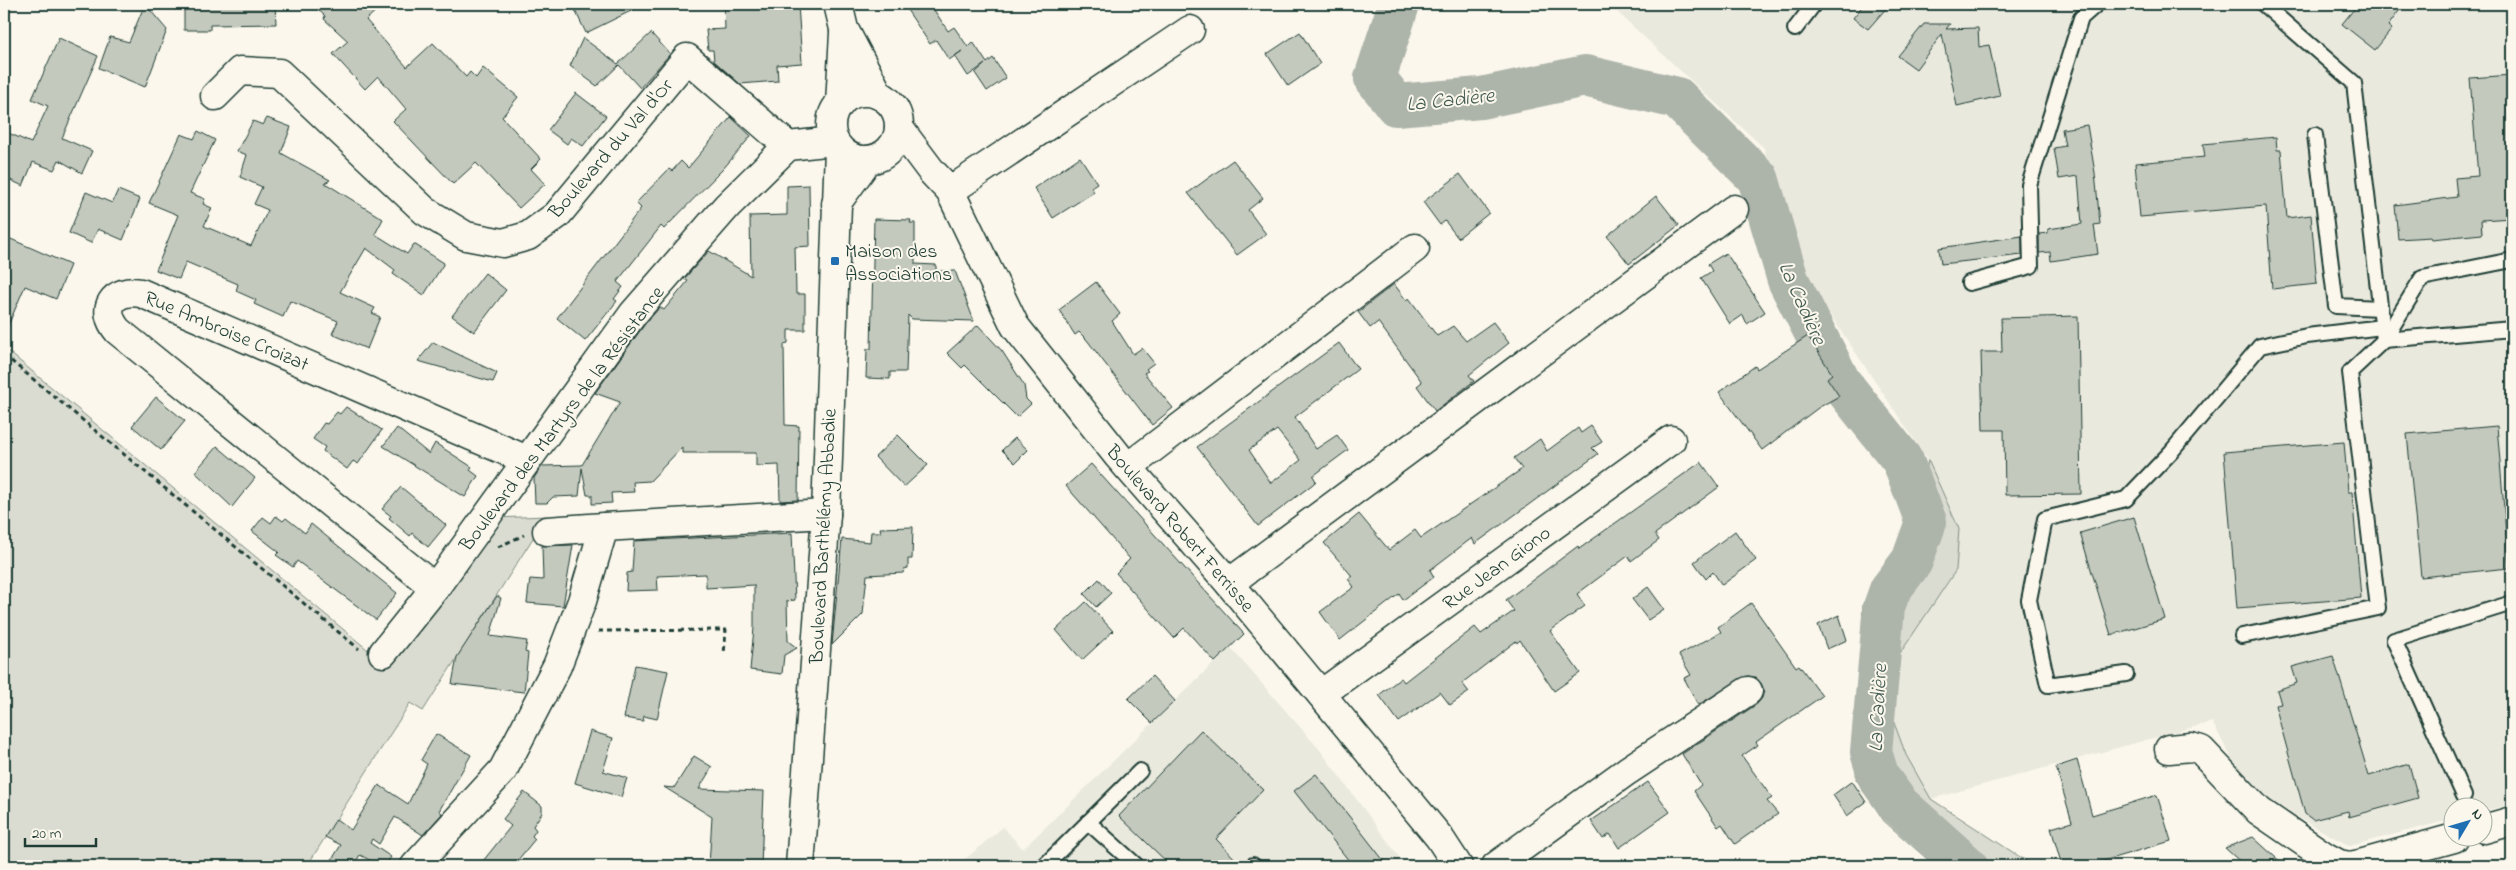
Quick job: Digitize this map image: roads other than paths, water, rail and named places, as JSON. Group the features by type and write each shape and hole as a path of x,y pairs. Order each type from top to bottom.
{"street":[{"path":"836,204 877,157 892,146 899,128 894,108 879,95 841,16"},
{"path":"841,16 840,104 832,121 837,144 848,155 877,157 941,182 1183,30"},
{"name":"Boulevard du Val d'Or","path":"215,96 240,71 279,73 425,211 466,236 503,243 528,236 557,215 687,58 788,146"},
{"path":"840,104 858,93 879,95"},
{"name":"Boulevard Robert Ferrisse","path":"899,128 941,182 1015,326 1128,467 1229,583 1439,837 1458,866"},
{"path":"788,146 837,144"},
{"name":"Boulevard Barthélémy Abbadie","path":"800,866 826,514 837,144"},
{"name":"Boulevard des Martyrs de la Résistance","path":"383,653 435,588 633,314 727,206 788,146"},
{"path":"1229,583 1734,209"},
{"path":"1128,467 1415,248"},
{"name":"Rue Ambroise Croizat","path":"435,588 118,331 111,323 108,314 114,299 121,293 131,291 141,293 528,460"},
{"name":"Rue Jean Giono","path":"1321,694 1671,440"},
{"path":"546,531 826,514"},
{"path":"415,866 504,770 557,666 582,601 604,527"},
{"path":"1496,866 1627,771 1748,691"},
{"path":"2169,748 2191,747 2201,750 2259,811 2339,864 2350,866 2360,864 2444,841"},
{"path":"2494,826 2512,821"}],"lane":[{"path":"1795,29 1814,4"},
{"path":"1969,283 2032,266 2029,186 2081,18 2097,4"},
{"path":"2263,4 2354,83 2383,334"},
{"path":"2315,135 2336,306 2380,308"},
{"path":"2242,636 2378,608 2350,372 2383,334 2422,278 2512,260"},
{"path":"2126,674 2048,684 2029,600 2045,519 2126,499 2171,452 2260,346 2307,336 2512,329"},
{"path":"2464,796 2394,640 2512,603"},
{"path":"1044,866 1140,771"},
{"path":"1088,822 1137,866"}],"waterway":[{"name":"La Cadière","path":"1399,4 1375,78 1396,105 1481,98 1585,76 1677,98 1758,178 1788,280 1840,382 1903,461 1926,522 1912,561 1890,590 1884,607 1871,752 1879,778 1898,804 1967,866"}],"place":[{"name":"Maison des Associations","path":"835,261"}]}
